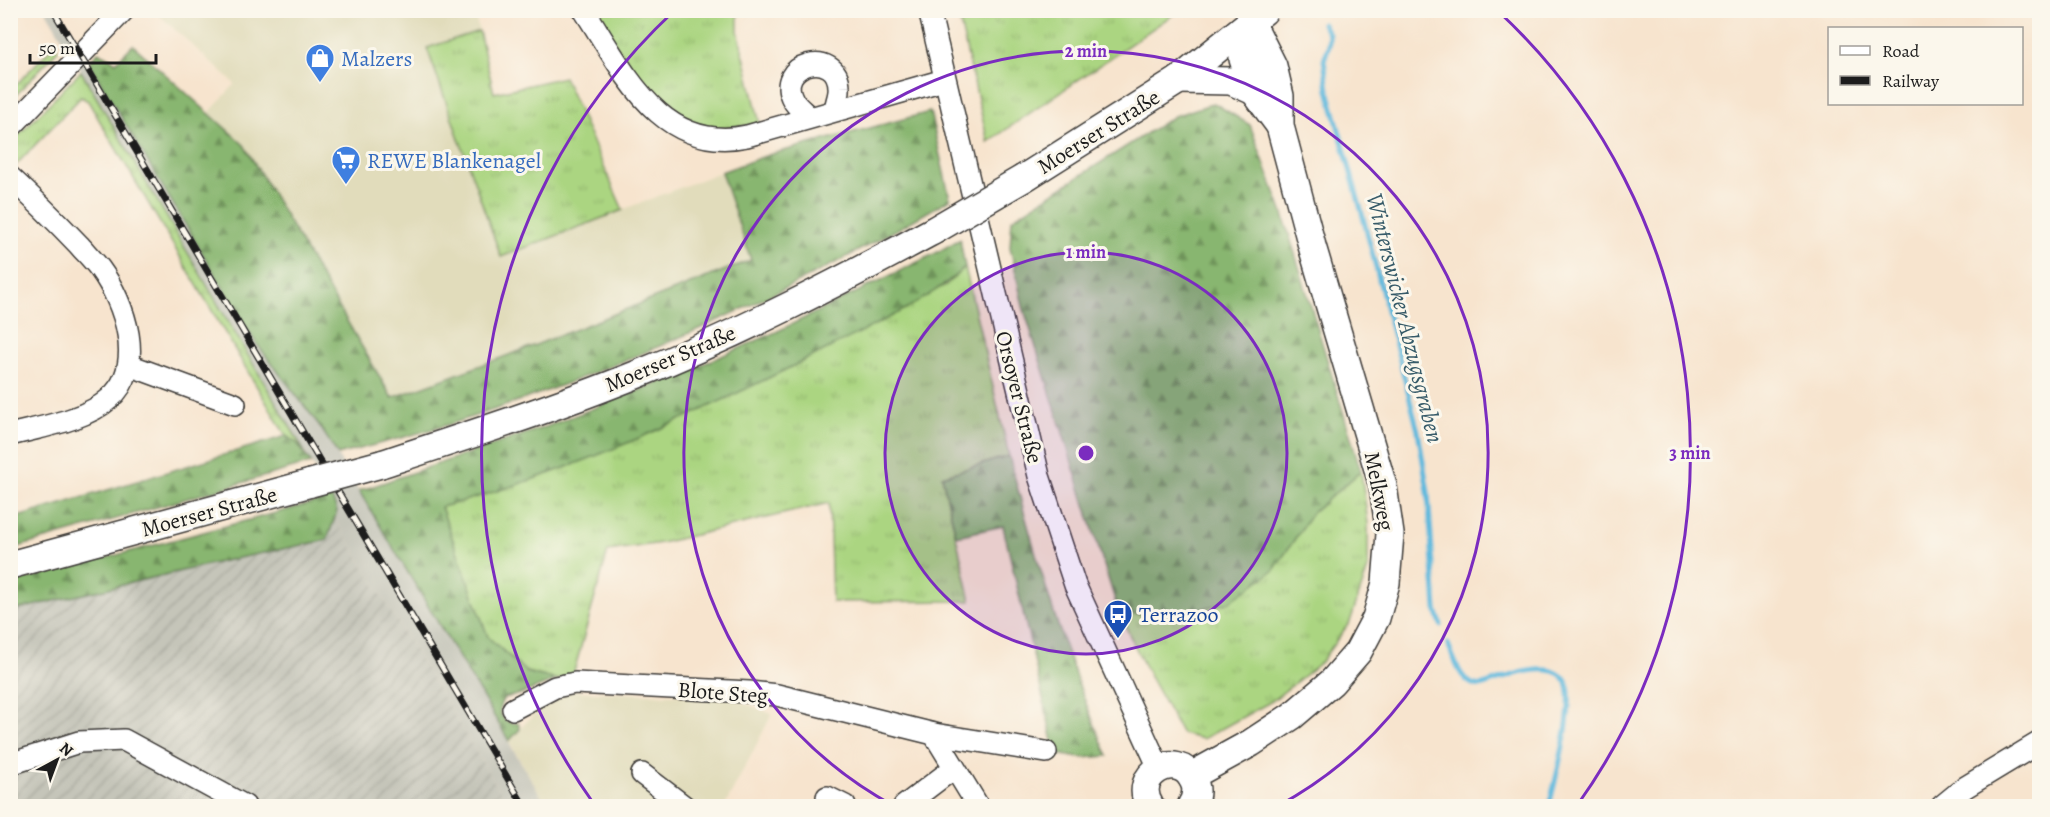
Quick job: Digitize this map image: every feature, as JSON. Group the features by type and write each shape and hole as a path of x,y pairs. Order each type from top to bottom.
{"main road":[{"name":"Moerser Straße","path":"10,565 381,464 552,407 639,373 801,300 933,231 1024,178 1179,80 1253,21"},
{"name":"Melkweg","path":"1253,21 1243,59 1254,91 1280,126"},
{"name":"Melkweg","path":"1191,776 1259,738 1292,716 1332,682 1358,652 1376,618 1386,583 1390,534 1383,486 1312,246 1280,126 1280,96 1273,66 1253,21"},
{"path":"1179,80 1231,81 1254,91"},
{"path":"1145,805 1145,786 1148,779 1159,768 1176,766 1191,776 1196,790 1191,807"}],"street":[{"path":"12,123 124,10"},
{"path":"584,10 645,100 659,115 688,132 718,140 733,139 944,80"},
{"name":"Orsoyer Straße","path":"929,10 1039,476 1075,585 1159,768"},
{"path":"809,117 795,104 789,90 792,75 804,65 820,63 834,73 839,87 835,110"},
{"path":"10,177 100,268 115,293 126,327 129,350 129,365 122,384 110,399 90,412 10,435"},
{"path":"129,365 235,404"},
{"name":"Blote Steg","path":"513,709 548,690 574,683 748,692 777,695 934,734 1046,752"},
{"path":"934,734 978,807"},
{"path":"10,764 79,742 124,740 244,807"},
{"path":"1942,807 1964,788 2040,742"},
{"path":"903,807 954,768"},
{"path":"642,774 684,807"}],"shaded area":[{"path":"164,10 474,11 479,31 427,49 501,256 721,172 752,260 533,346 392,398 244,145 209,113 235,84 159,15"},
{"path":"46,11 58,11 256,343 319,425 547,806 509,806 335,518 337,511 332,498"},
{"path":"335,518 509,806 11,806 10,611 224,561 327,540"},
{"path":"569,691 729,697 772,714 725,806 547,806 509,741 552,694"}],"green space":[{"path":"957,10 1178,10 1178,11 988,142"},
{"path":"591,11 738,11 738,31 760,124 706,130 662,110"},
{"path":"479,31 494,93 564,77 623,210 501,257 427,48"},
{"path":"55,44 58,50 13,98 11,97 11,90"},
{"path":"133,45 244,145 392,398 533,346 751,260 721,172 768,155 930,112 950,199 771,295 647,351 584,377 457,422 338,455 319,425 256,343 89,63 98,52 116,62"},
{"path":"81,71 305,452 286,436 88,101 81,97 13,168 11,166 10,144"},
{"path":"1214,103 1250,125 1282,211 1361,471 1312,513 1274,570 1228,603 1168,615 1119,613 1023,306 1010,247 1012,219 1174,116"},
{"path":"960,239 965,267 918,302 882,321 688,417 639,438 541,477 441,507 488,637 526,672 557,680 504,698 500,708 502,716 508,722 518,723 520,729 509,741 359,491 548,426 676,376 776,332"},
{"path":"965,267 1009,456 942,476 971,601 832,602 829,503 661,543 608,551 573,675 557,680 526,672 488,637 441,507 520,483 634,437 946,285"},
{"path":"286,436 297,443 311,463 11,549 11,519"},
{"path":"1009,456 1052,608 1078,683 1108,756 1081,758 1056,754 1003,526 956,536 942,476"},
{"path":"1361,471 1368,524 1368,568 1350,622 1321,662 1272,701 1203,739 1182,734 1148,673 1119,613 1168,615 1274,570 1312,513"},
{"path":"332,498 337,511 327,540 224,561 11,611 11,583"}],"waterway":[{"name":"Winterswicker Abzugsgraben","path":"1323,24 1329,34 1329,45 1324,60 1328,90 1418,431 1428,492 1436,609 1441,625"},
{"name":"Winterswicker Abzugsgraben","path":"1448,644 1459,670 1473,684 1480,686 1535,670 1553,671 1566,681 1569,694 1567,725 1549,806"}],"railway":[{"path":"53,10 524,806"}],"place":[{"name":"Malzers","path":"320,84"},
{"name":"REWE Blankenagel","path":"346,186"},
{"name":"Terrazoo","path":"1118,640"}]}
